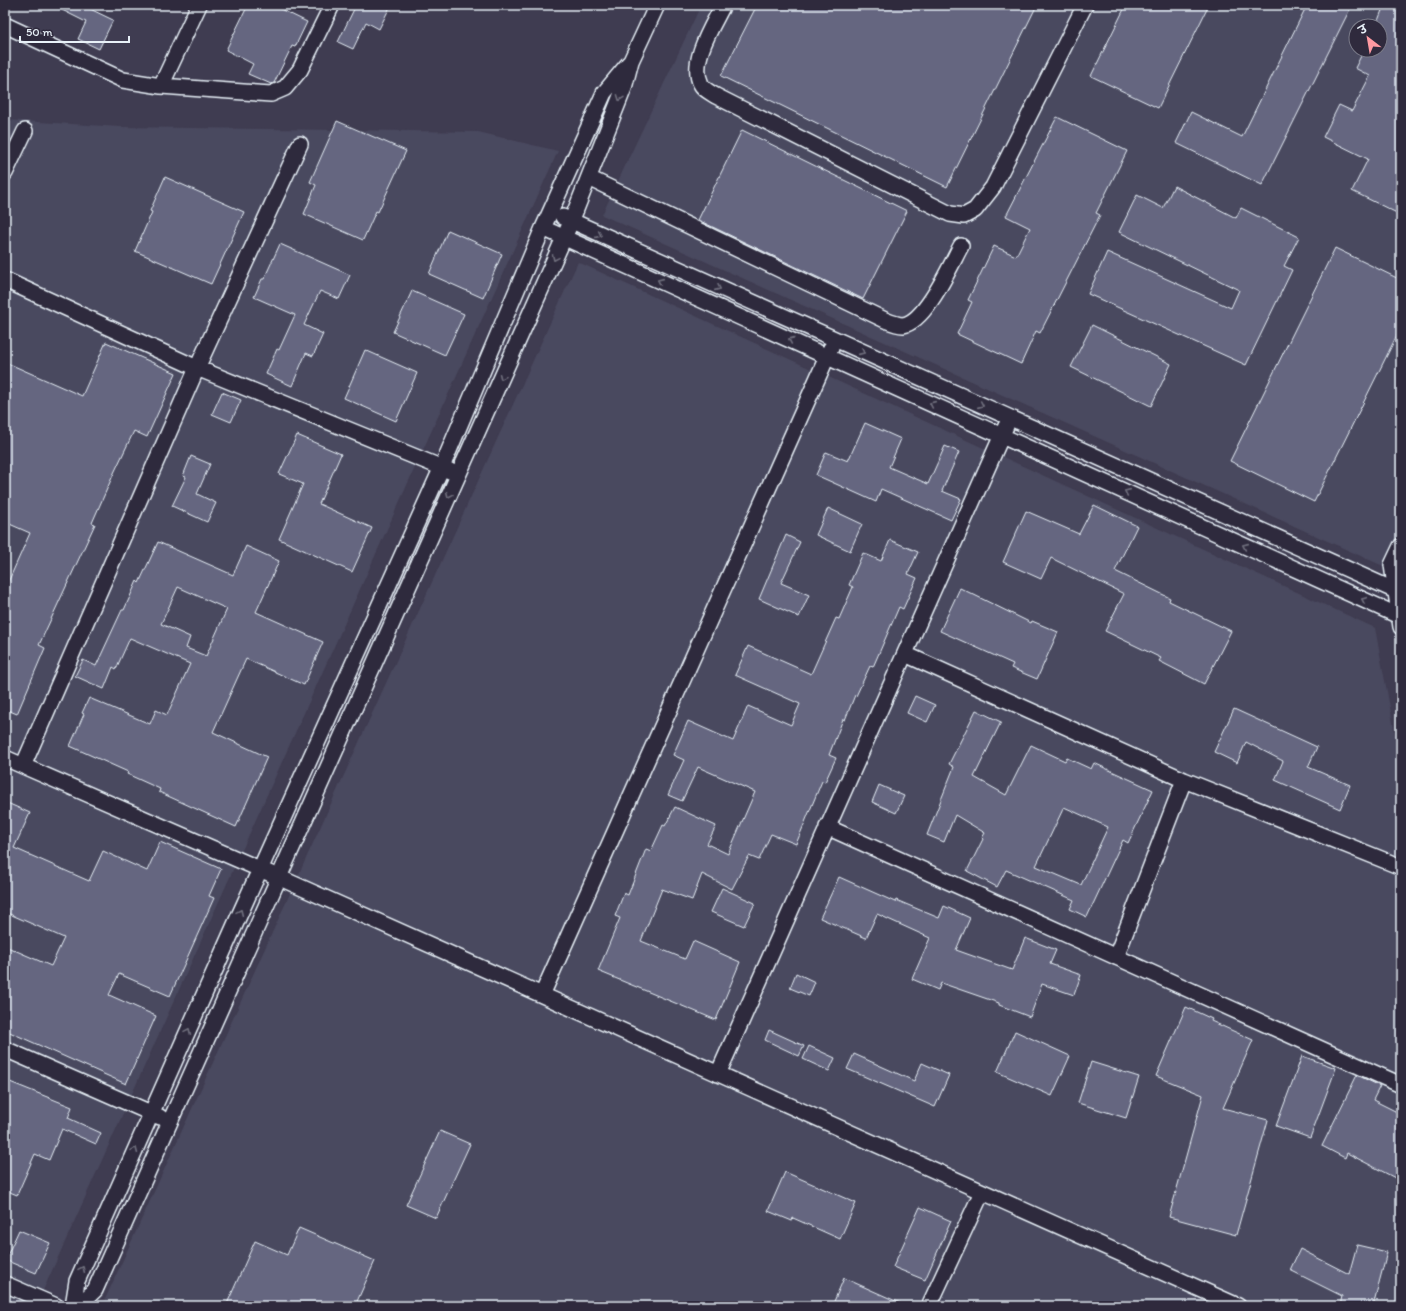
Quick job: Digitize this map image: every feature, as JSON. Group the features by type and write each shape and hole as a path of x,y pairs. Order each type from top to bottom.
{"street":[{"path":"161,86 199,5"},
{"path":"5,25 123,80 161,86 271,94 285,88 300,70 332,5"},
{"path":"78,1306 95,1290 571,222 624,88 631,61 657,5"},
{"path":"723,5 704,44 696,71 701,86 716,96 950,214 964,216 975,210 993,187 1085,5"},
{"path":"73,1306 77,1281 260,869 442,467 543,228 604,93 631,61"},
{"path":"5,173 25,131"},
{"path":"23,766 197,368 300,144"},
{"path":"589,178 885,320 903,325 914,320 927,306 961,246"},
{"path":"552,210 571,222 1396,591"},
{"path":"543,228 1002,435 1400,621"},
{"path":"5,280 197,368 458,474"},
{"path":"542,995 834,340"},
{"path":"718,1074 1009,418"},
{"path":"1400,621 1392,565 1401,546"},
{"path":"905,654 1184,780 1401,866"},
{"path":"5,758 260,869 1238,1306"},
{"path":"1116,957 1184,780"},
{"path":"828,827 1401,1085"},
{"path":"5,1049 170,1121"},
{"path":"929,1306 982,1192"},
{"path":"5,1284 56,1306"}],"shaded area":[{"path":"701,5 1401,5 1401,574 602,215"},
{"path":"5,120 121,127 478,132 558,151 36,1306 5,1306"},
{"path":"578,262 1375,628 1401,766 1401,1306 102,1306"}],"building":[{"path":"52,5 82,5 113,20 99,49 78,39 86,22"},
{"path":"248,5 272,5 307,22 295,47 292,46 274,83 271,84 248,74 253,64 226,50"},
{"path":"356,5 391,5 379,29 366,22 353,49 338,42"},
{"path":"757,5 1037,5 947,187 721,76"},
{"path":"1126,5 1209,5 1158,108 1091,76"},
{"path":"1307,5 1352,5 1262,185 1176,143 1191,112 1242,137"},
{"path":"1384,5 1401,5 1401,215 1352,191 1368,159 1323,137 1339,105 1352,111 1370,76 1355,68 1360,58 1388,58 1388,18 1379,18"},
{"path":"1057,117 1127,151 1096,213 1100,215 1040,333 1036,331 1021,364 957,334 972,302 968,300 994,246 1016,256 1030,228 1006,216"},
{"path":"337,121 406,151 378,212 376,211 363,240 304,214 316,185 310,182"},
{"path":"742,130 907,211 863,299 698,220"},
{"path":"165,177 244,212 211,284 135,251"},
{"path":"1174,186 1236,218 1241,208 1299,237 1284,266 1292,270 1246,365 1088,294 1107,252 1231,308 1239,290 1119,232 1137,195 1163,208"},
{"path":"448,230 502,254 483,298 429,274"},
{"path":"280,244 350,275 339,299 320,291 304,325 323,334 313,356 306,353 292,386 266,374 295,315 254,297"},
{"path":"1335,248 1401,280 1401,327 1314,502 1230,461"},
{"path":"412,291 464,314 445,355 393,332"},
{"path":"1092,325 1171,364 1151,406 1071,367"},
{"path":"106,342 176,373 147,437 134,431 114,473 92,523 95,524 39,645 45,648 17,714 5,709 5,589 30,533 5,522 5,362 82,396"},
{"path":"365,350 417,373 396,421 344,398"},
{"path":"222,392 241,400 231,422 212,414"},
{"path":"865,423 901,439 889,467 928,484 945,446 959,452 942,491 961,499 951,520 881,489 876,502 816,475 826,452 848,461"},
{"path":"297,435 341,454 319,504 372,528 352,572 279,539 303,484 279,474"},
{"path":"191,456 210,464 197,494 216,503 207,522 172,506 186,477 183,476"},
{"path":"1094,505 1137,526 1115,571 1170,598 1169,601 1231,631 1204,684 1159,661 1161,658 1105,631 1124,594 1051,558 1041,579 1003,562 1026,511 1079,534"},
{"path":"828,508 862,524 850,551 816,535"},
{"path":"786,535 800,542 781,583 809,595 799,617 759,599"},
{"path":"890,540 918,552 908,574 917,578 903,609 899,607 873,667 870,666 856,696 855,695 845,720 843,719 829,755 836,758 825,782 822,781 796,844 771,834 759,860 749,856 732,889 702,874 692,900 662,889 641,941 685,959 693,941 740,962 716,1020 598,971 620,918 615,916 624,893 628,895 646,849 651,851 663,825 665,826 675,807 716,826 707,844 728,854 755,792 698,767 682,801 668,795 684,760 673,755 688,721 733,741 748,706 791,725 800,704 735,675 748,646 811,674 836,618 839,619 853,587 849,585 863,553 881,561"},
{"path":"158,542 233,575 246,546 279,561 256,612 323,642 304,685 246,659 213,732 267,757 236,827 159,792 160,789 127,774 128,772 70,746 84,714 82,713 89,698 150,724 156,710 167,715 190,664 130,638 116,669 113,667 104,689 75,676 83,660 96,666 137,581 139,583","holes":["178,587 227,609 206,656 186,648 190,637 161,624"]},
{"path":"960,588 1031,623 1032,621 1058,632 1037,679 1011,668 1013,664 940,631"},
{"path":"915,696 935,705 927,722 907,713"},
{"path":"1234,709 1317,747 1308,767 1350,785 1340,809 1275,780 1283,761 1246,742 1237,763 1214,752"},
{"path":"976,710 1001,722 974,777 1006,795 1031,745 1065,761 1067,758 1091,769 1094,763 1153,790 1128,843 1123,840 1087,917 1070,909 1074,900 1006,870 997,887 967,871 985,833 955,815 944,842 927,835 954,767 949,764","holes":["1064,807 1108,827 1081,885 1036,866"]},
{"path":"879,785 904,796 896,813 872,802"},
{"path":"5,802 30,813 14,848 89,881 103,851 147,871 160,842 221,869 209,896 214,898 170,996 119,974 109,995 156,1016 126,1084 5,1030 5,946 51,966 64,938 5,912"},
{"path":"839,877 895,902 896,900 939,918 944,906 970,918 956,950 1012,970 1025,938 1056,950 1050,964 1081,975 1074,995 1042,984 1030,1017 999,1005 999,1003 941,983 938,990 912,979 930,938 877,914 866,938 820,918"},
{"path":"722,888 755,903 744,926 711,912"},
{"path":"796,973 815,982 809,996 790,988"},
{"path":"1186,1007 1212,1019 1211,1021 1253,1040 1223,1108 1268,1120 1236,1235 1169,1217 1203,1095 1156,1076"},
{"path":"769,1030 804,1046 799,1056 765,1040"},
{"path":"1015,1031 1070,1056 1052,1096 997,1072"},
{"path":"809,1046 835,1058 829,1071 803,1059"},
{"path":"854,1054 914,1081 922,1063 949,1075 935,1107 847,1069"},
{"path":"1302,1056 1336,1068 1310,1138 1276,1126"},
{"path":"1091,1062 1139,1077 1126,1118 1078,1103"},
{"path":"1357,1075 1380,1086 1373,1100 1401,1114 1401,1181 1347,1153 1345,1158 1322,1146"},
{"path":"5,1080 72,1107 68,1118 101,1133 96,1144 62,1129 49,1160 35,1154 17,1195 5,1190"},
{"path":"440,1131 470,1144 436,1218 406,1205"},
{"path":"785,1172 856,1203 840,1239 793,1218 792,1221 768,1211"},
{"path":"920,1207 951,1221 925,1280 893,1267"},
{"path":"299,1228 375,1261 355,1306 226,1306 255,1241 287,1255"},
{"path":"19,1230 50,1243 36,1273 5,1260"},
{"path":"1357,1245 1387,1252 1373,1306 1340,1306 1342,1296 1290,1270 1300,1249 1349,1274"},
{"path":"844,1278 907,1306 832,1306"}]}
